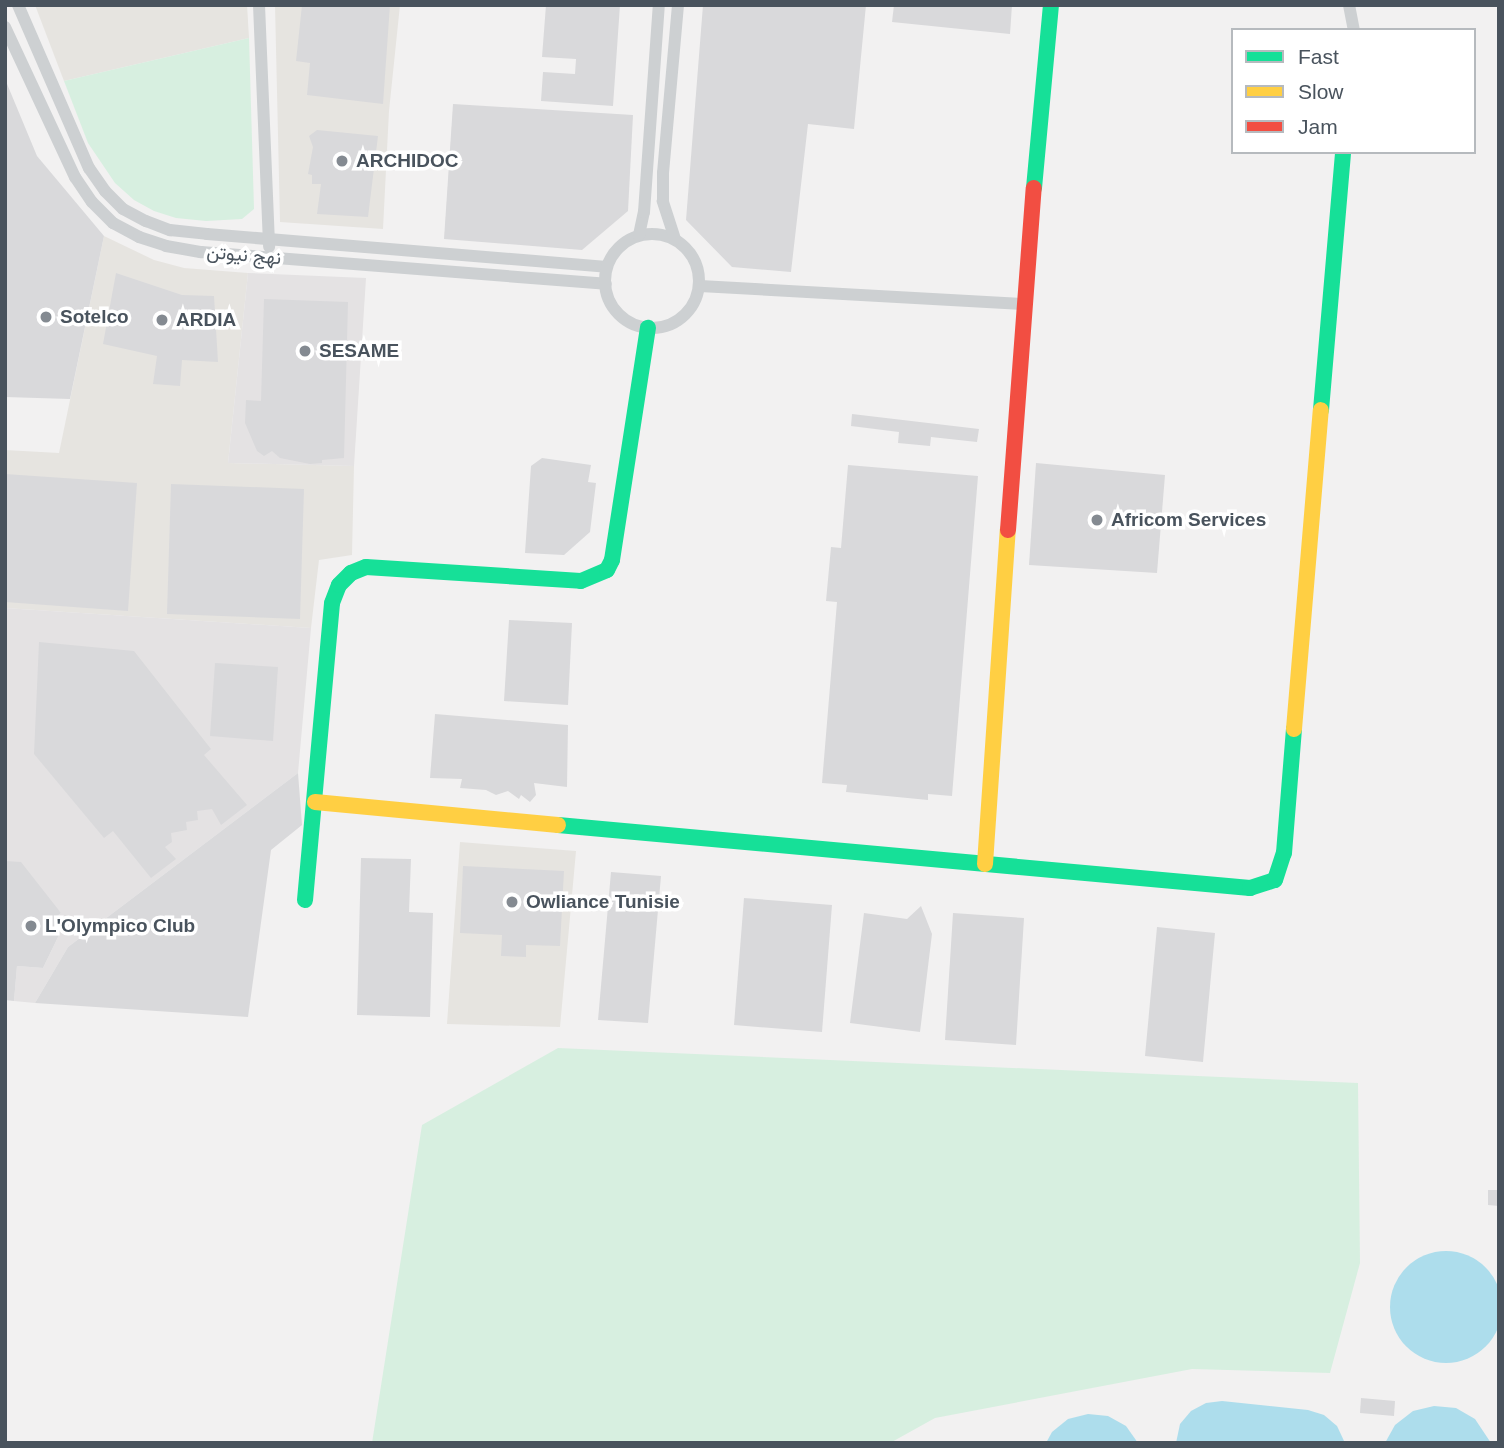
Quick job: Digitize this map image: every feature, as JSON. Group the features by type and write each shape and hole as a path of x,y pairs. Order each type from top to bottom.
{"street":[{"name":"نهج نيوتن","path":"18,5 78,147 105,191 132,214 170,230 607,267"},
{"path":"259,5 270,258"},
{"path":"639,236 644,212 659,5"},
{"path":"675,239 657,234 639,236 622,244 607,267 607,295 615,311 630,323 648,328 666,327 682,318 694,304 700,286 698,268 675,239 663,201 663,173 678,5"},
{"path":"985,864 1024,304 1051,5"},
{"path":"1349,5 1354,28"},
{"name":"نهج نيوتن","path":"5,27 75,177 92,202 113,223 125,229 166,246 270,258 606,284"},
{"path":"315,802 1250,888 1275,880 1280,871 1343,154"},
{"path":"125,229 132,214"},
{"path":"700,286 1024,304"},
{"path":"305,900 332,603 339,585 351,573 366,568 581,581 607,570 612,560 648,328"}],"shaded area":[{"path":"35,5 247,5 249,38 64,81"},
{"path":"275,5 400,5 389,111 383,229 280,222"},
{"path":"104,236 154,260 184,268 248,273 228,463 354,466 352,555 319,560 311,628 5,608 5,450 59,453"},
{"name":"SESAME","path":"248,273 366,278 354,466 228,463"},
{"path":"5,608 311,628 298,773 68,947 35,1003 14,1001 17,966 43,968 59,935 56,917 61,913 5,861"},
{"path":"460,842 576,851 560,1027 447,1024"}],"green space":[{"path":"249,38 254,209 242,219 206,221 176,218 154,211 134,200 115,183 88,143 64,81"},
{"path":"558,1048 1358,1083 1360,1263 1330,1373 1192,1369 935,1418 890,1443 372,1443 422,1125"}],"water":[{"path":"1446,1251 1467,1256 1485,1268 1497,1286 1502,1307 1497,1328 1485,1346 1467,1358 1446,1363 1425,1358 1407,1346 1395,1328 1390,1307 1395,1286 1407,1268 1425,1256"},
{"path":"1222,1401 1308,1410 1324,1415 1337,1426 1345,1443 1176,1443 1180,1424 1191,1411 1206,1403"},
{"path":"1434,1406 1456,1408 1475,1419 1491,1443 1385,1443 1395,1425 1413,1411"},
{"path":"1088,1414 1108,1416 1126,1426 1138,1443 1046,1443 1052,1432 1068,1419"}],"building":[{"path":"302,5 390,5 383,104 307,95 310,63 296,61"},
{"path":"546,5 620,5 613,106 541,101 543,72 575,74 576,59 542,57"},
{"path":"703,5 866,5 854,129 808,124 791,272 732,267 686,220"},
{"path":"894,5 1012,5 1010,34 892,22"},
{"name":"Sotelco","path":"5,79 37,156 104,236 70,399 5,397"},
{"path":"453,104 633,115 628,211 582,250 444,239"},
{"name":"ARCHIDOC","path":"317,130 378,136 368,217 317,214 321,184 312,184 312,175 308,174 313,147 309,136"},
{"name":"ARDIA","path":"116,273 182,295 214,296 218,362 182,360 180,386 153,384 157,356 103,344"},
{"name":"SESAME","path":"264,299 348,302 344,458 310,464 280,458 272,451 264,456 257,451 245,423 246,400 261,401"},
{"path":"852,414 979,429 977,442 931,437 930,446 898,443 899,432 851,426"},
{"path":"542,458 591,465 588,482 596,483 590,532 564,555 525,553 531,466"},
{"name":"Africom Services","path":"1036,463 1165,475 1157,573 1029,565"},
{"path":"848,465 978,476 952,796 928,794 928,800 846,792 847,785 822,783 837,602 826,601 831,547 841,548"},
{"path":"5,474 137,483 128,611 5,602"},
{"path":"171,484 304,489 300,619 167,614"},
{"path":"509,620 572,623 568,705 504,701"},
{"path":"39,642 134,651 211,749 204,755 247,805 221,825 212,809 197,811 198,820 186,822 187,830 171,833 172,842 165,847 176,859 151,878 113,831 104,838 34,754"},
{"path":"215,663 278,667 273,741 210,736"},
{"path":"435,714 568,725 567,787 534,783 536,795 530,802 521,795 519,799 508,791 496,795 486,790 460,788 462,779 430,778"},
{"path":"298,773 302,825 271,850 248,1017 35,1003 68,947"},
{"path":"361,858 411,859 409,912 433,913 430,1017 357,1015"},
{"name":"L'Olympico Club","path":"5,861 21,862 61,913 56,917 59,935 43,968 17,966 14,1001 5,1000"},
{"name":"Owliance Tunisie","path":"463,866 564,871 560,946 526,945 526,957 501,956 502,935 460,933"},
{"path":"611,872 661,876 648,1023 598,1020"},
{"path":"744,898 832,905 822,1032 734,1025"},
{"path":"921,906 932,934 920,1032 850,1023 864,913 907,919"},
{"path":"953,913 1024,918 1016,1045 945,1040"},
{"path":"1157,927 1215,933 1203,1062 1145,1056"},
{"path":"1488,1190 1499,1190 1499,1206 1488,1205"},
{"path":"1361,1398 1395,1401 1394,1416 1360,1413"}],"traffic: fast":[{"path":"1034,188 1051,5"},
{"path":"1321,410 1343,154"},
{"path":"305,900 332,603 339,585 351,573 366,567 581,581 607,570 612,560 648,328"},
{"path":"558,825 1250,888 1275,880 1284,853 1294,729"}],"traffic: slow":[{"path":"1294,729 1321,410"},
{"path":"985,864 1008,530"},
{"path":"315,802 558,825"}],"traffic: jam":[{"path":"1008,530 1034,188"}],"place":[{"name":"ARCHIDOC","path":"342,161"},
{"name":"Sotelco","path":"46,317"},
{"name":"ARDIA","path":"162,320"},
{"name":"SESAME","path":"305,351"},
{"name":"Africom Services","path":"1097,520"},
{"name":"Owliance Tunisie","path":"512,902"},
{"name":"L'Olympico Club","path":"31,926"}]}
